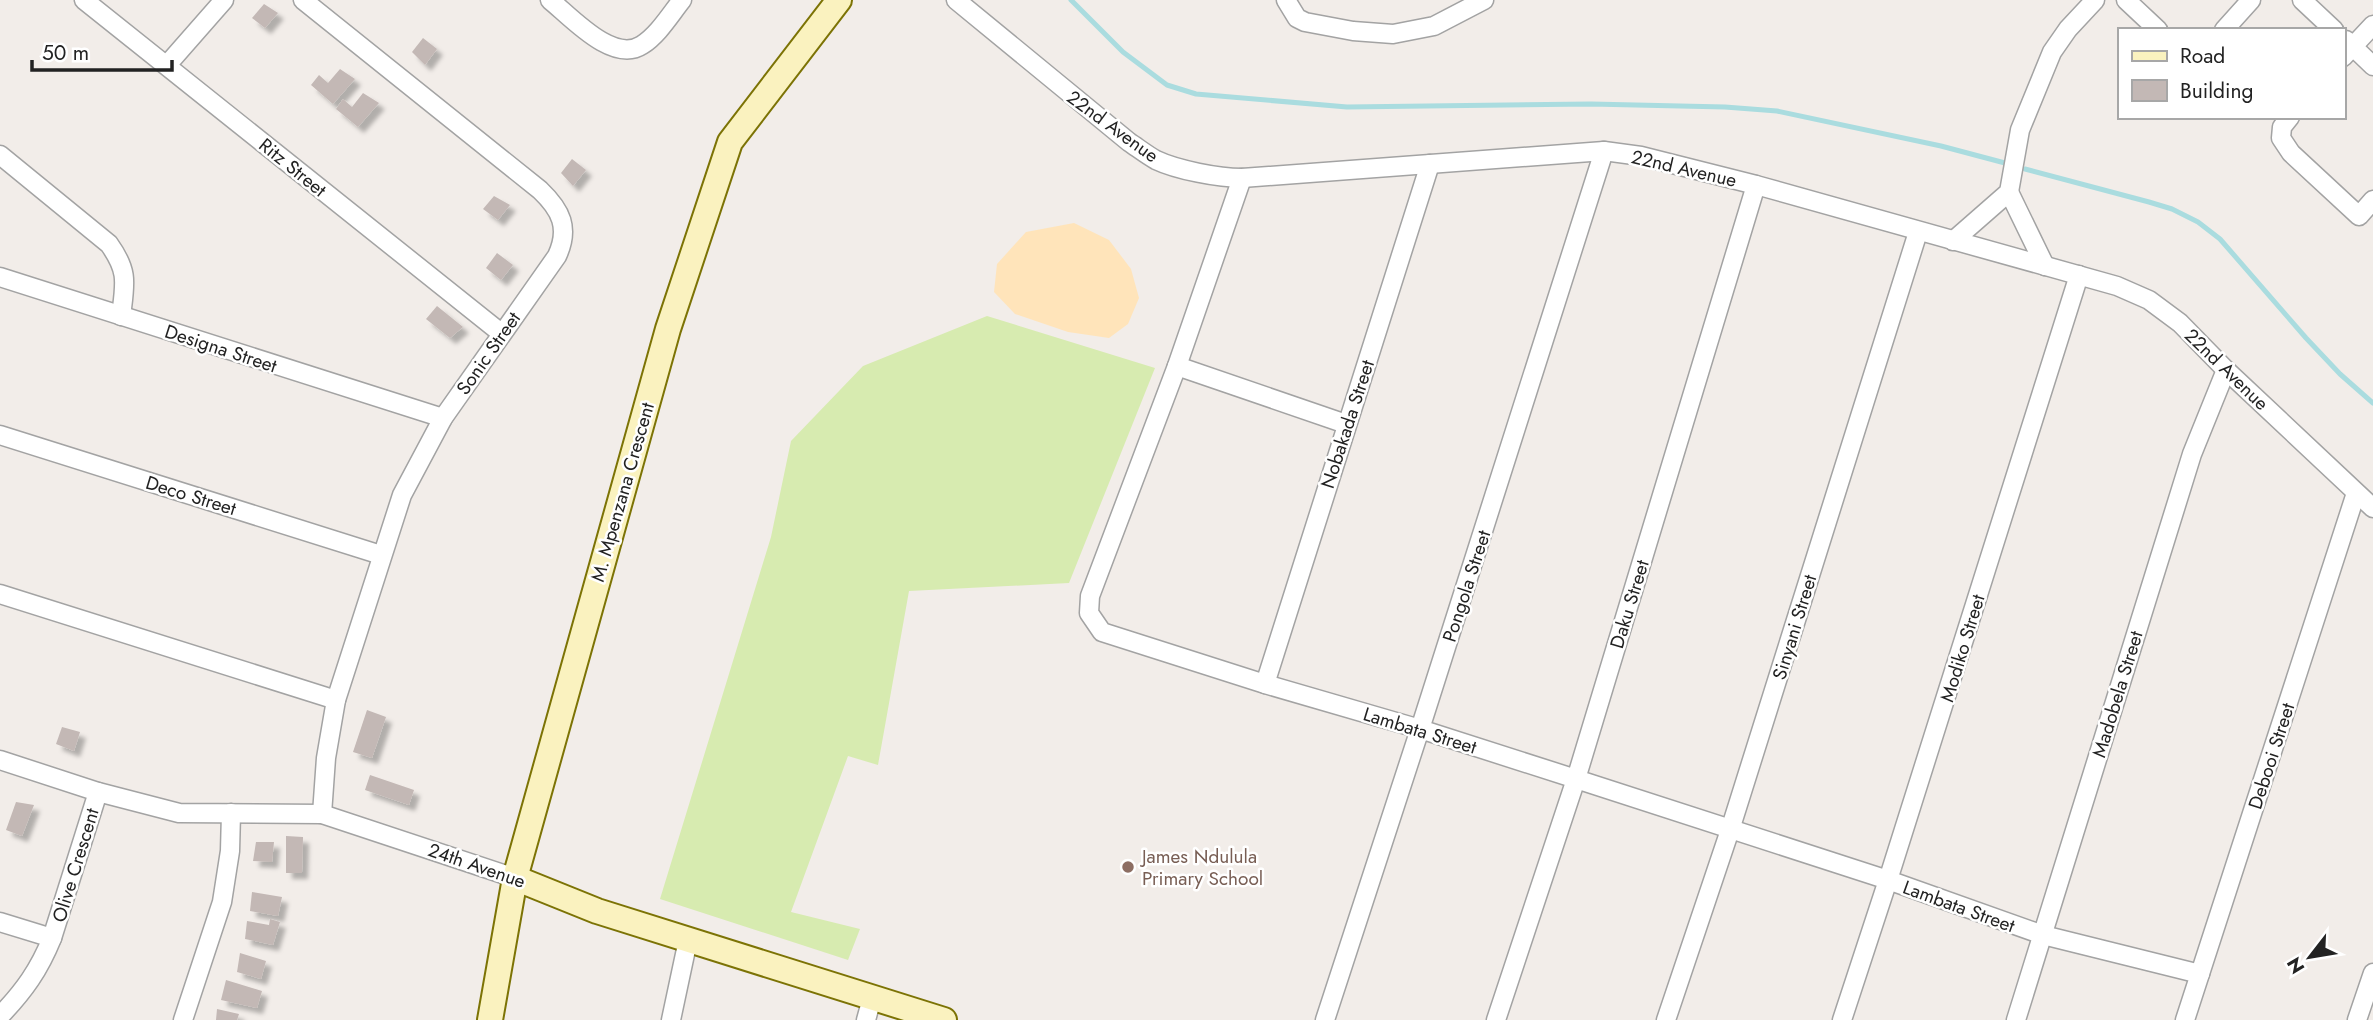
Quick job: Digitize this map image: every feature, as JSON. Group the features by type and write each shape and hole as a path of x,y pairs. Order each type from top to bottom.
{"main road":[{"name":"M. Mpenzana Crescent","path":"490,1020 516,878 668,329 730,142 839,0"},
{"name":"24th Avenue","path":"516,878 597,911 688,940 869,1009 944,1020"}],"street":[{"name":"Ritz Street","path":"85,0 501,333"},
{"path":"167,65 224,0"},
{"name":"Sonic Street","path":"303,0 540,190 552,201 561,215 564,234 557,256 443,418 402,495 336,700 326,758 322,814"},
{"path":"550,0 603,43 620,50 632,50 643,45 659,30 682,0"},
{"name":"22nd Avenue","path":"956,0 1129,142 1158,161 1216,176 1242,178 1604,151 1641,156 1756,185 2117,286 2149,300 2180,323 2373,508"},
{"path":"1286,0 1297,18 1305,22 1353,31 1393,34 1434,26 1484,0"},
{"path":"2045,266 2009,191 2020,130 2048,61 2068,29 2095,0"},
{"path":"2126,0 2156,28"},
{"path":"2226,28 2251,0"},
{"path":"2302,0 2332,28"},
{"path":"2373,25 2346,47 2373,66"},
{"path":"2289,119 2280,131 2284,145 2360,216 2373,200"},
{"name":"Pongola Street","path":"1325,1020 1604,151"},
{"path":"0,155 108,244 121,261 125,277 121,316"},
{"name":"Nobakada Street","path":"1265,684 1430,164"},
{"name":"Lambata Street","path":"1242,178 1177,366 1090,596 1089,613 1097,626 1108,635 1576,779 1888,880 2043,936 2200,974"},
{"name":"Daku Street","path":"1496,1020 1576,779 1756,185"},
{"path":"1953,242 2009,191"},
{"name":"Sinyani Street","path":"1666,1020 1730,830 1918,232"},
{"name":"Modiko Street","path":"1842,1020 2079,275"},
{"name":"Designa Street","path":"0,277 443,418"},
{"path":"1177,366 1346,424"},
{"name":"Madobela Street","path":"2016,1020 2188,466 2226,370"},
{"name":"Deco Street","path":"0,435 381,555"},
{"name":"Debooi Street","path":"2185,1020 2356,492"},
{"path":"0,594 336,700"},
{"name":"24th Avenue","path":"0,760 97,792 179,813 322,814 516,878"},
{"name":"Olive Crescent","path":"0,1016 17,999 40,967 52,938 97,792"},
{"path":"183,1020 222,902 230,851 231,813"},
{"name":"Olive Crescent","path":"0,922 52,938"},
{"path":"671,1020 688,940"},
{"path":"2357,1020 2373,973"}],"green space":[{"path":"987,316 1155,368 1069,583 909,591 878,765 848,756 791,912 860,929 848,960 660,899 771,537 791,441 863,366"}],"sand":[{"path":"1074,223 1109,240 1131,269 1139,298 1128,324 1109,338 1068,332 1015,314 994,292 997,264 1026,232"}],"building":[{"path":"264,4 278,13 265,28 252,18"},
{"path":"423,38 437,49 425,65 412,52"},
{"path":"340,69 355,79 333,104 311,85 319,75 328,83"},
{"path":"363,93 379,103 358,127 336,109 343,99 352,107"},
{"path":"572,159 586,170 573,186 561,173"},
{"path":"494,196 510,205 498,220 483,209"},
{"path":"497,253 513,265 501,280 486,268"},
{"path":"437,306 463,327 450,338 426,319"},
{"path":"367,710 386,717 372,758 353,752"},
{"path":"62,727 80,732 74,751 56,744"},
{"path":"370,775 414,790 409,805 365,790"},
{"path":"16,802 34,805 22,836 6,830"},
{"path":"286,836 303,837 302,873 286,873"},
{"path":"256,842 274,842 272,862 253,861"},
{"path":"252,892 282,897 278,916 250,911"},
{"path":"270,919 280,922 273,945 245,939 247,921 269,925"},
{"path":"240,953 266,961 261,979 237,972"},
{"path":"226,980 262,991 257,1008 221,1000"},
{"path":"217,1009 239,1014 237,1020 216,1020"}],"waterway":[{"path":"1071,0 1123,52 1167,85 1196,94 1347,107 1591,104 1777,111 1941,146 2005,163"},
{"path":"2025,169 2172,209 2198,222 2220,239 2306,338 2340,374 2373,403"}],"place":[{"name":"James Ndulula Primary School","path":"1128,867"}]}
